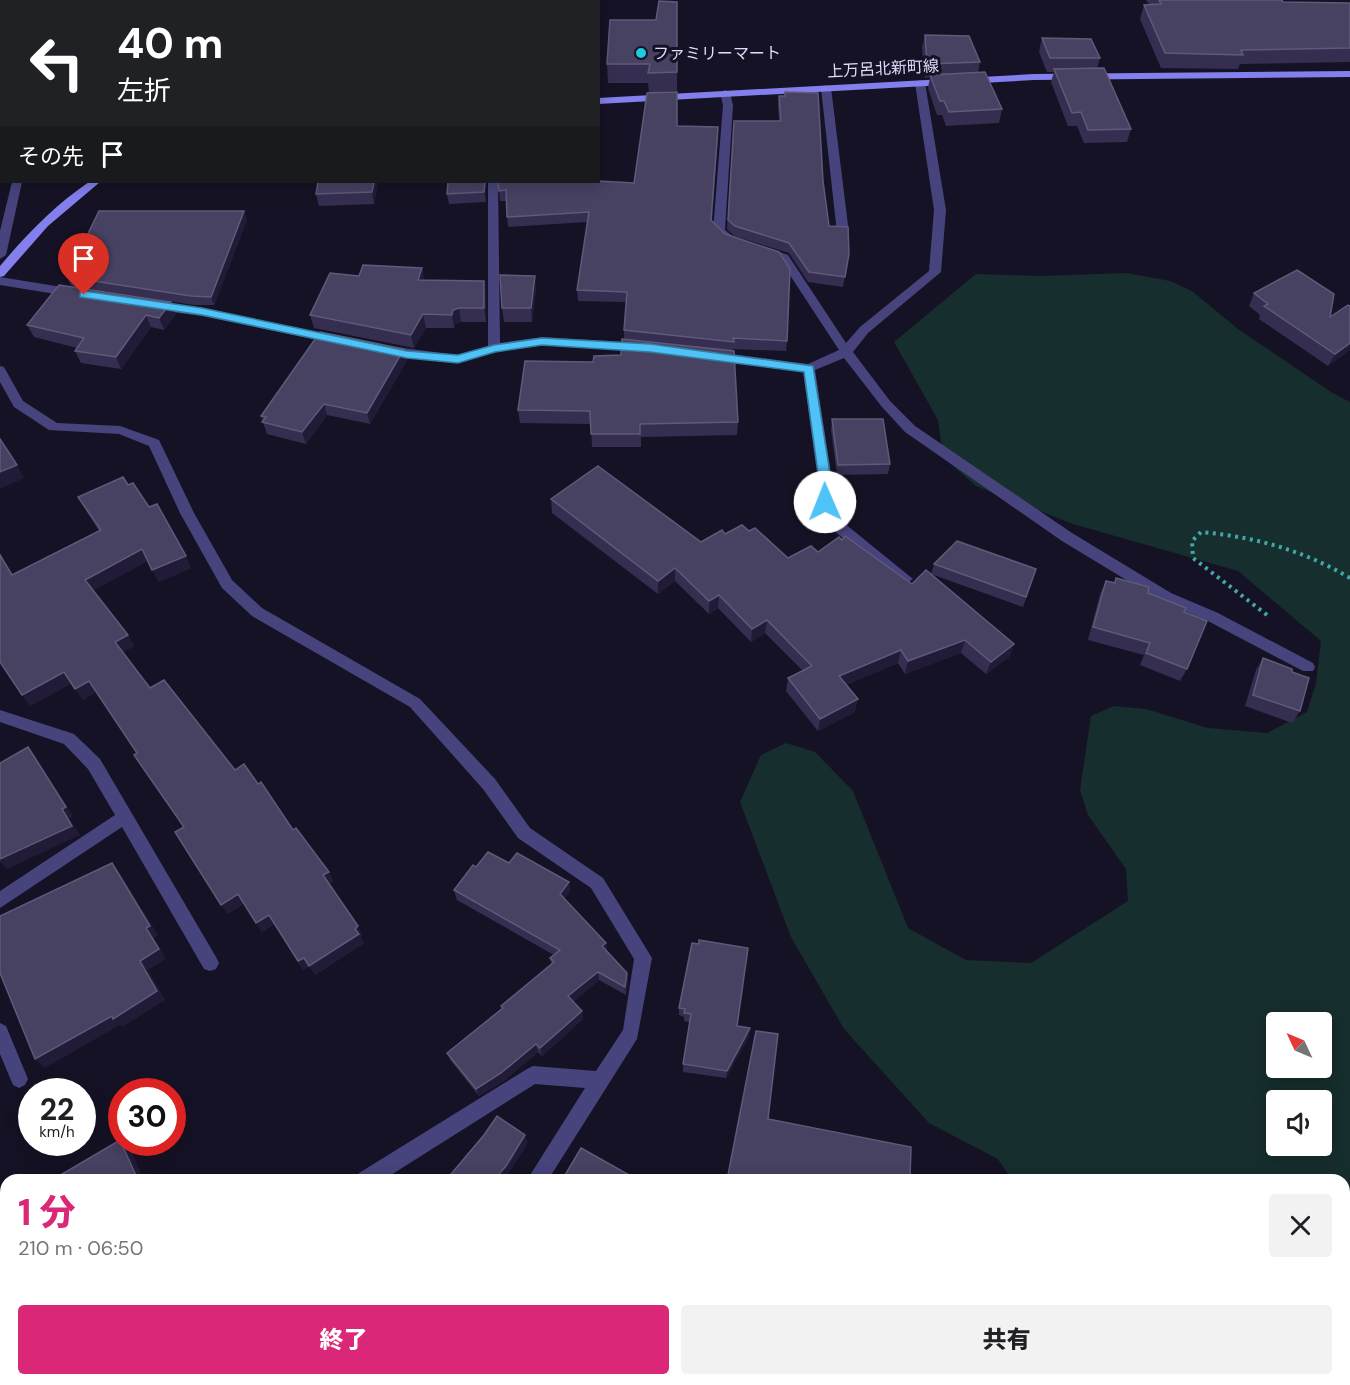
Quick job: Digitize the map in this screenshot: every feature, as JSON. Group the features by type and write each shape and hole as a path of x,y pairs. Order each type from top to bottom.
{"main road":[{"name":"上万呂北新町線","path":"600,101 1034,77 1350,74"},
{"path":"0,273 31,236 69,199 94,183"}],"street":[{"path":"707,355 809,368 846,352 864,330 935,272 940,210 920,83"},
{"path":"826,88 843,233"},
{"path":"725,93 728,105 719,231 729,240 784,258 846,352 886,404 910,429 1067,537 1166,597 1213,617 1308,667"},
{"path":"0,255 16,183"},
{"path":"493,183 494,348"},
{"path":"0,281 90,296"},
{"path":"146,305 202,312 350,342"},
{"path":"373,347 407,354 458,359 494,348 542,341 661,349"},
{"path":"809,368 825,480 825,502 839,526 906,579"},
{"path":"0,370 18,404 54,427 120,430 154,443 187,513 227,584 257,612 414,704 489,784 524,833 597,883 643,958 631,1033 541,1174"},
{"path":"0,716 69,739 94,764 210,963"},
{"path":"0,900 124,817"},
{"path":"0,1032 19,1078"},
{"path":"376,1174 533,1075 601,1080"}],"path":[{"path":"1268,615 1193,558 1192,541 1201,532 1303,552 1350,578"}],"green space":[{"path":"1127,273 1170,281 1192,291 1238,329 1331,392 1350,402 1350,1174 1008,1174 998,1159 929,1123 844,1029 791,937 740,802 761,755 786,743 815,752 853,791 908,928 966,960 1031,963 1128,901 1126,869 1088,815 1080,790 1091,716 1114,706 1146,709 1208,728 1267,733 1307,712 1316,683 1321,641 1238,571 1073,524 976,486 943,457 938,420 894,342 976,274 1041,276"}],"building":[{"path":"1159,0 1282,0 1283,2 1350,3 1350,48 1241,50 1243,55 1165,53 1144,5 1161,4"},
{"path":"659,1 677,2 677,72 648,73 650,64 607,64 610,20 656,20"},
{"path":"925,35 969,36 980,62 927,64"},
{"path":"1042,38 1091,39 1100,58 1050,58"},
{"path":"1104,68 1131,129 1088,130 1081,112 1072,113 1054,69"},
{"path":"985,72 1002,109 949,112 944,101 940,101 930,75"},
{"path":"677,92 677,126 718,127 711,220 725,234 779,252 790,269 787,341 733,338 734,342 624,330 627,292 577,290 589,212 507,217 506,190 499,191 498,183 600,183 600,181 634,183 647,93"},
{"path":"785,92 818,93 823,181 829,226 848,227 849,254 845,277 809,272 789,243 735,226 728,220 734,121 781,121 779,96 785,96"},
{"path":"318,183 374,183 372,192 316,194"},
{"path":"448,183 485,183 484,192 447,194"},
{"path":"99,211 244,211 211,297 67,277"},
{"path":"363,265 422,268 418,280 484,281 484,308 459,308 453,310 452,315 423,314 411,335 310,315 330,273 359,276"},
{"path":"1297,270 1334,294 1330,317 1348,305 1350,306 1350,343 1335,354 1264,306 1268,304 1254,293"},
{"path":"500,275 535,276 531,308 502,308"},
{"path":"59,285 171,302 159,318 146,315 116,357 75,351 84,338 27,325"},
{"path":"320,332 404,349 367,413 324,404 302,432 262,422 266,417 261,416"},
{"path":"622,339 734,351 738,422 640,424 640,434 591,434 590,411 518,410 525,361 593,362 594,356 621,355"},
{"path":"832,419 883,419 890,464 838,465"},
{"path":"0,439 17,465 0,472"},
{"path":"598,466 701,542 722,530 725,534 742,525 749,531 755,528 788,558 811,546 818,552 839,537 842,540 845,536 912,584 926,570 1014,644 991,662 965,640 908,661 901,650 839,676 858,699 820,719 788,678 812,666 767,620 752,629 719,595 709,601 675,568 658,581 551,499"},
{"path":"123,477 128,485 133,483 149,507 157,504 186,556 152,570 142,549 85,580 128,635 115,642 150,688 164,680 235,770 244,764 258,784 261,782 293,830 296,828 329,872 323,875 358,926 355,929 359,934 309,966 304,958 298,961 269,915 256,923 238,894 221,905 175,832 184,827 134,755 137,753 89,681 75,689 64,672 22,695 0,662 0,555 12,575 101,530 78,497"},
{"path":"957,541 1036,569 1026,597 934,564"},
{"path":"1116,578 1149,587 1148,593 1186,608 1184,612 1207,621 1187,669 1146,653 1150,643 1093,627 1106,581 1115,583"},
{"path":"1263,658 1309,678 1300,711 1253,695"},
{"path":"28,747 66,807 62,809 72,826 0,859 0,763"},
{"path":"488,852 509,863 517,853 569,882 560,894 606,943 602,946 627,973 625,987 598,972 568,996 582,1011 540,1048 536,1044 501,1073 476,1089 447,1053 503,1008 501,1006 554,962 550,958 560,950 454,890 473,865 476,867"},
{"path":"112,863 150,926 146,928 159,949 140,961 157,991 113,1019 112,1016 35,1059 0,973 0,916"},
{"path":"699,940 748,948 737,1026 750,1028 727,1071 683,1064 691,1014 684,1013 685,1009 679,1008 692,943 699,944"},
{"path":"756,1031 778,1034 768,1119 911,1147 910,1174 728,1174"},
{"path":"497,1116 525,1135 499,1174 451,1174"},
{"path":"108,1147 108,1156 127,1156 135,1174 62,1174"},
{"path":"581,1148 627,1174 566,1174"}],"place":[{"name":"ファミリーマート","path":"641,53"}],"route":[{"path":"84,295 202,312 407,354 458,359 494,348 542,341 650,348 809,368 825,480 825,502"}]}
